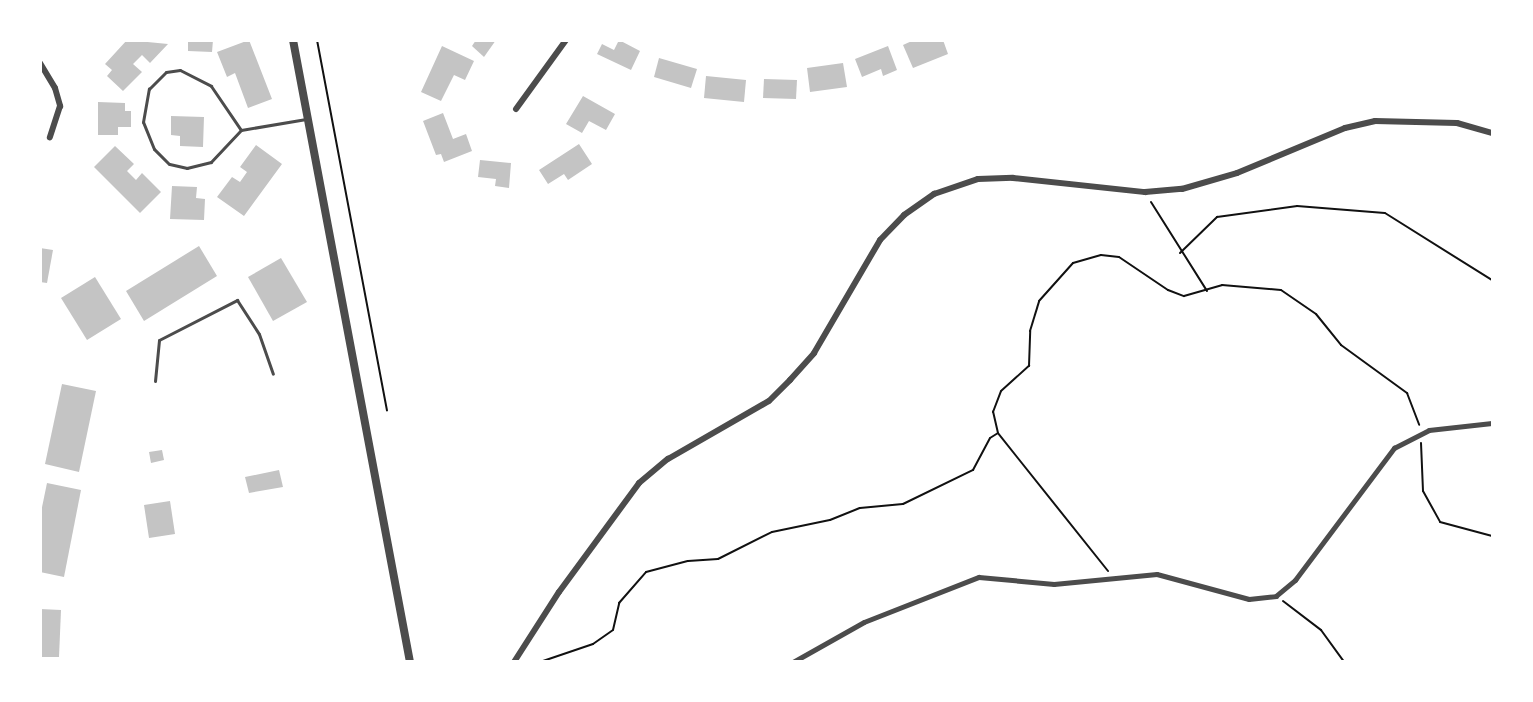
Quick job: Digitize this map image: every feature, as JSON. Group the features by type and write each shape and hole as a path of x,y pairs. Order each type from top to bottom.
{"street":[{"path":"293,40 410,662"},
{"path":"516,109 566,40"},
{"path":"40,63 55,88 60,106 50,137"},
{"path":"514,662 559,592 639,483 668,459 769,400 790,380 814,353 880,240 919,203 952,186 978,179 1013,178 1144,192 1182,189 1237,173 1345,128 1376,121 1457,123 1492,133"},
{"path":"793,662 864,622 979,577 1054,584 1157,574 1249,599 1276,596 1295,580 1382,459 1420,433 1492,423"}],"lane":[{"path":"241,130 204,80 180,70 166,72 149,89 143,122 154,149 170,164 187,168 211,162 241,130 308,119"},
{"path":"155,381 159,340 237,300 259,334 273,374"}],"path":[{"path":"316,40 387,410"},
{"path":"1144,192 1180,253 1207,291"},
{"path":"1180,253 1217,217 1297,206 1385,213 1492,280"},
{"path":"1110,579 1074,524 998,433 993,412 996,397 1029,366 1032,320 1048,287 1068,266 1101,255 1119,256 1176,294 1193,297 1222,285 1261,285 1292,296 1326,324 1341,345 1407,393 1420,433 1423,491 1440,522 1492,536"},
{"path":"540,662 592,644 613,630 619,603 646,572 688,561 718,559 772,532 830,520 860,508 903,504 973,470 990,438 998,433"},
{"path":"1276,596 1321,630 1343,661 1338,662"}],"building":[{"path":"127,40 168,44 150,63 142,55 133,64 142,72 123,91 107,76 112,70 105,64"},
{"path":"188,40 213,40 212,52 188,51"},
{"path":"249,40 272,99 248,108 235,73 227,77 217,52"},
{"path":"476,40 496,40 484,57 472,46"},
{"path":"619,40 640,51 631,70 597,54 602,44 614,50"},
{"path":"914,40 943,40 948,54 913,68 903,45"},
{"path":"442,46 474,61 465,80 454,75 441,101 421,92"},
{"path":"888,46 897,70 883,76 881,69 862,77 855,59"},
{"path":"659,58 697,69 691,88 654,77"},
{"path":"843,63 847,87 810,92 807,68"},
{"path":"706,76 746,80 744,102 704,98"},
{"path":"764,79 797,80 796,99 763,98"},
{"path":"583,96 615,114 606,130 589,121 582,133 566,124"},
{"path":"98,102 125,103 125,111 131,111 131,127 118,127 118,135 98,135"},
{"path":"443,113 453,139 466,134 472,151 444,162 441,154 436,155 423,121"},
{"path":"171,116 204,117 203,147 180,146 180,136 171,135"},
{"path":"579,144 592,164 568,180 564,174 548,184 539,170"},
{"path":"256,145 282,164 244,216 217,197 232,177 240,182 247,172 240,167"},
{"path":"115,146 134,164 127,171 136,180 142,173 161,192 140,213 94,167"},
{"path":"480,160 511,163 509,188 495,186 496,179 478,177"},
{"path":"172,186 197,187 196,198 205,199 204,220 170,219"},
{"path":"199,246 217,276 144,321 126,291"},
{"path":"40,248 53,250 47,283 40,282"},
{"path":"281,258 307,302 273,321 248,277"},
{"path":"95,277 121,319 87,340 61,298"},
{"path":"62,384 96,391 79,472 45,464"},
{"path":"162,450 164,460 151,463 149,452"},
{"path":"279,470 283,487 249,493 245,477"},
{"path":"47,483 81,490 64,577 40,572 40,517"},
{"path":"170,501 175,534 149,538 144,505"},
{"path":"40,609 61,610 59,657 40,657"}]}
